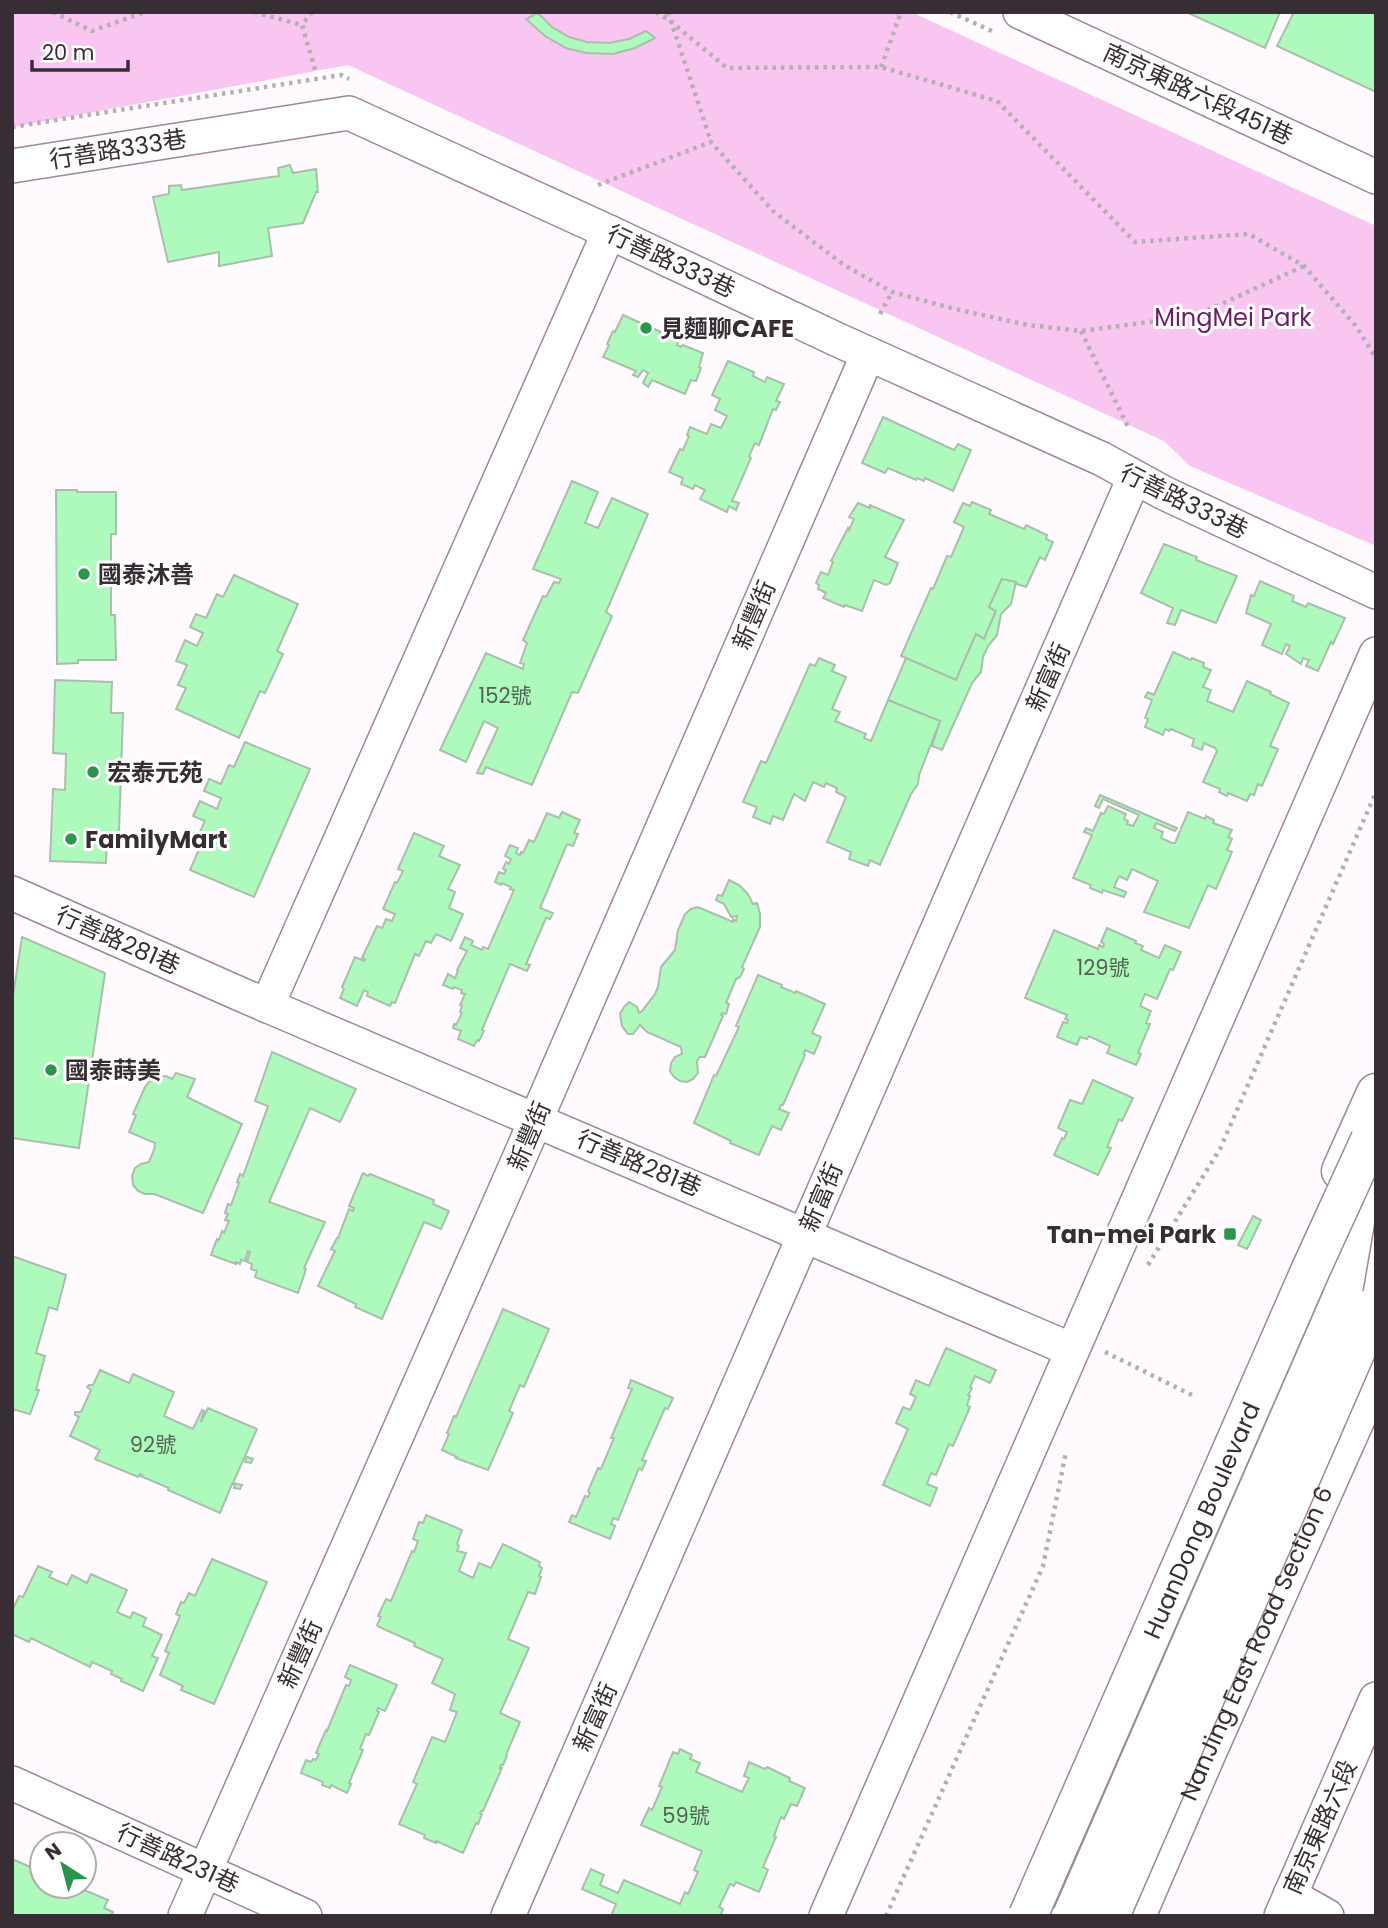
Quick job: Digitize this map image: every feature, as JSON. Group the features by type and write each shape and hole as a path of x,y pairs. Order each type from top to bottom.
{"main road":[{"path":"1008,1916 1099,1707 1376,1093"},
{"path":"1072,1916 1359,1301 1373,1133"},
{"name":"HuanDong Boulevard","path":"1028,1916 1305,1282 1373,1133"},
{"path":"1110,1916 1359,1301 1376,1245"},
{"name":"NanJing East Road Section 6","path":"1136,1916 1376,1373"},
{"path":"1099,1707 1207,1752"}],"street":[{"name":"南京東路六段451巷","path":"1020,12 1376,177"},
{"name":"行善路333巷","path":"12,166 349,113 868,354 1102,459 1134,478 1376,592"},
{"path":"267,1006 610,232"},
{"name":"新豐街","path":"185,1916 536,1119 868,354"},
{"name":"新富街","path":"508,1916 1134,478"},
{"path":"826,1916 1085,1349 1376,654"},
{"name":"行善路281巷","path":"12,893 267,1006 805,1234 1085,1349"},
{"name":"南京東路六段","path":"1286,1905 1376,1699"},
{"name":"行善路231巷","path":"12,1783 305,1916"},
{"path":"1286,1905 1326,1916"}],"path":[{"path":"53,12 92,31 145,12"},
{"path":"254,12 302,25"},
{"path":"302,25 312,12"},
{"path":"656,12 727,68 881,67 997,101 1135,242 1249,234 1304,266 1355,325 1376,358"},
{"path":"668,12 711,142 773,211 845,265 892,292 1028,325 1081,331 1195,316 1304,266"},
{"path":"881,67 901,12"},
{"path":"302,25 316,73"},
{"path":"598,186 711,142"},
{"path":"880,314 892,292"},
{"path":"1081,331 1129,429"},
{"path":"1144,1271 1220,1149 1376,792"},
{"path":"1085,1349 1196,1397"},
{"path":"886,1916 1043,1566 1068,1446"}],"green space":[{"name":"MingMei Park","path":"12,12 911,12 1376,226 1376,546 1190,466 1164,441 348,65 13,127"}],"building":[{"path":"1186,12 1280,12 1265,48"},
{"path":"1294,12 1376,12 1376,92 1277,46"},
{"path":"538,13 552,27 569,37 587,42 609,43 629,39 646,31 655,38 635,48 613,54 586,53 566,48 545,36 526,19"},
{"path":"290,165 293,173 316,169 318,192 303,223 268,228 272,256 219,266 219,252 168,262 153,197 169,194 169,186 181,185 182,190 279,176 278,168"},
{"path":"623,315 661,332 659,336 663,339 668,329 681,335 677,345 703,353 696,381 691,380 685,394 652,380 648,387 643,383 648,373 643,370 638,377 633,375 636,371 603,357 613,331 615,332"},
{"path":"728,361 754,372 753,376 765,382 767,377 784,384 776,401 780,402 776,410 773,409 759,445 755,443 749,456 751,458 732,501 739,503 736,510 729,506 727,512 700,499 705,490 695,485 693,489 681,484 683,478 669,472 680,449 683,450 690,427 707,434 711,424 721,428 727,416 715,410 720,399 712,395"},
{"path":"883,417 954,450 958,444 971,450 953,491 925,478 924,481 917,478 916,480 888,468 885,473 862,463"},
{"path":"572,481 598,492 585,523 598,528 612,498 648,514 606,612 612,616 578,693 572,692 532,785 486,767 483,774 477,773 498,728 484,721 466,762 440,750 486,653 523,669 524,664 520,663 527,643 523,640 543,596 546,597 554,582 559,583 561,579 533,569"},
{"name":"國泰沐善","path":"56,490 116,492 116,534 111,534 111,615 115,615 116,660 78,660 78,663 57,664"},
{"path":"972,502 991,510 989,514 1024,529 1026,525 1047,535 1046,539 1053,542 1045,560 1040,557 1026,587 1002,579 989,607 996,611 984,639 976,634 956,680 901,656 931,588 933,589 947,556 951,557 964,527 954,522 963,503 970,506"},
{"path":"858,503 870,508 870,505 904,520 885,557 898,563 890,583 886,585 874,580 862,611 823,598 826,593 818,589 819,585 816,583 821,572 828,575 833,562 831,561 854,519 849,517"},
{"path":"1164,544 1237,576 1216,623 1181,610 1175,625 1167,623 1173,608 1141,593"},
{"path":"234,575 298,604 277,651 283,654 265,693 260,691 239,738 176,709 186,688 178,685 187,665 176,661 185,640 197,646 203,633 190,627 196,614 206,618 217,594 223,597"},
{"path":"1002,579 1016,582 1011,604 1001,614 997,635 983,657 981,672 972,683 942,750 932,746 940,721 888,700 906,658 956,680 976,634 984,639 996,611 989,607"},
{"path":"1260,581 1294,596 1292,601 1306,607 1308,603 1345,618 1318,671 1306,666 1309,660 1303,658 1301,664 1286,654 1290,646 1286,644 1282,654 1262,645 1271,624 1246,613 1251,595 1254,596"},
{"path":"1173,652 1204,663 1203,667 1211,670 1203,687 1211,690 1207,701 1233,712 1247,681 1289,703 1270,746 1278,749 1262,786 1258,784 1254,795 1250,794 1247,801 1228,793 1227,796 1219,792 1220,789 1203,782 1217,751 1215,748 1204,743 1202,750 1192,746 1194,739 1171,729 1165,729 1163,735 1145,727 1148,719 1145,718 1152,700 1145,697 1148,692 1154,695"},
{"path":"819,658 835,665 832,671 846,677 832,709 840,712 835,721 866,734 864,738 871,741 888,700 940,721 918,784 880,865 870,860 868,866 849,859 851,852 827,842 846,797 836,792 837,788 826,783 824,787 813,782 805,801 794,794 783,820 773,816 770,824 753,817 757,807 743,802 761,761 766,763 810,664 815,666"},
{"name":"宏泰元苑","path":"55,680 112,682 111,713 123,713 119,832 107,832 106,863 50,861 53,789 65,790 66,754 53,753"},
{"path":"245,742 310,769 254,897 190,870 201,845 195,842 205,821 193,816 200,801 217,809 221,798 204,791 209,779 221,784 229,765 234,767"},
{"path":"1100,795 1177,828 1175,831 1156,823 1154,828 1163,832 1161,838 1172,843 1175,843 1188,812 1205,819 1206,816 1214,820 1213,823 1232,830 1228,837 1232,839 1227,850 1232,852 1216,889 1208,885 1189,928 1144,912 1158,881 1132,869 1127,880 1119,876 1114,887 1126,892 1124,897 1103,890 1102,893 1073,878 1092,835 1084,832 1086,828 1093,831 1101,813 1104,814 1108,806 1126,814 1124,819 1128,821 1127,824 1133,826 1139,815 1103,799 1099,808 1095,806"},
{"path":"562,812 580,820 574,833 578,834 573,846 567,844 540,908 553,913 550,919 546,918 526,964 530,965 527,971 510,964 482,1030 484,1031 474,1046 458,1039 461,1031 453,1028 462,1013 460,1005 465,994 461,993 462,990 443,985 448,974 455,978 467,951 460,948 465,937 473,941 471,945 482,950 483,947 488,949 514,890 495,882 499,872 504,874 506,862 509,864 511,859 505,856 510,845 518,848 516,853 520,855 529,840 534,842 547,813 559,818"},
{"path":"414,833 444,846 439,856 460,865 448,889 455,892 449,908 463,914 451,941 436,934 431,943 426,941 419,956 415,954 395,1003 392,1002 390,1006 367,996 368,992 364,990 357,1006 340,998 344,989 342,987 355,957 364,961 362,958 377,926 382,928 386,919 392,921 395,914 383,909 403,871 398,869"},
{"path":"729,880 748,894 753,904 757,903 760,927 742,967 744,969 736,979 726,1003 729,1004 726,1014 721,1015 723,1016 705,1057 700,1057 697,1061 698,1073 687,1082 680,1081 670,1071 675,1057 682,1054 681,1047 647,1032 640,1025 633,1034 628,1034 622,1026 620,1014 629,1002 637,1007 639,1013 655,994 661,967 675,950 678,930 685,914 691,909 698,907 736,921 737,916 731,917 724,904 716,900 718,895 722,896"},
{"path":"1107,928 1136,941 1135,943 1143,946 1141,950 1159,958 1165,945 1181,952 1157,999 1145,994 1140,1006 1151,1011 1146,1023 1150,1024 1136,1065 1107,1053 1110,1046 1089,1036 1087,1039 1080,1037 1077,1045 1057,1037 1063,1022 1067,1023 1067,1015 1025,998 1054,930 1098,949 1099,945 1103,947 1101,942"},
{"name":"國泰蒔美","path":"22,937 105,973 79,1148 12,1138 12,1002"},
{"path":"758,975 825,1004 812,1033 821,1037 814,1054 805,1050 779,1109 789,1113 781,1130 772,1126 759,1155 694,1123 714,1075 716,1076 739,1027 736,1026"},
{"path":"272,1052 356,1089 340,1122 310,1108 269,1202 325,1222 304,1268 306,1269 298,1293 255,1277 257,1271 251,1269 252,1264 247,1262 248,1251 245,1261 241,1260 240,1264 211,1255 217,1239 219,1240 222,1231 224,1233 229,1221 225,1220 228,1204 231,1205 240,1174 243,1176 268,1106 255,1101"},
{"path":"176,1073 195,1079 187,1097 242,1124 203,1213 154,1194 145,1194 133,1185 135,1168 149,1162 155,1143 129,1132 136,1115 133,1114 149,1082 155,1077 166,1076 172,1079"},
{"path":"1093,1080 1133,1098 1122,1121 1119,1119 1107,1147 1111,1148 1098,1175 1054,1155 1067,1132 1058,1128 1070,1100 1082,1104"},
{"path":"363,1173 434,1200 433,1204 449,1211 441,1229 424,1222 382,1319 318,1286 335,1251 331,1249 349,1209 353,1211 354,1208 349,1206"},
{"path":"1253,1216 1261,1220 1247,1249 1238,1245"},
{"path":"12,1256 66,1275 57,1310 49,1307 36,1353 45,1356 36,1390 39,1390 30,1414 12,1409"},
{"path":"503,1309 549,1329 524,1387 520,1385 509,1411 513,1413 488,1470 442,1450 454,1416 456,1417"},
{"path":"946,1348 996,1370 990,1383 975,1376 968,1395 967,1405 970,1407 953,1446 949,1444 936,1475 931,1473 927,1484 937,1488 930,1506 883,1485 908,1429 896,1423 903,1407 910,1410 916,1397 910,1394 916,1380 929,1386"},
{"path":"100,1370 129,1383 133,1374 174,1392 164,1416 193,1429 202,1410 201,1422 208,1408 257,1429 245,1456 253,1459 251,1463 245,1462 244,1458 233,1483 242,1485 240,1489 234,1488 235,1485 232,1484 220,1513 168,1490 169,1488 140,1474 138,1477 95,1459 100,1450 70,1436 79,1417 75,1412 81,1412 91,1390 87,1387 93,1385"},
{"path":"631,1380 673,1398 668,1409 665,1408 642,1460 646,1461 642,1470 639,1468 618,1520 613,1518 611,1524 615,1526 610,1539 569,1522 572,1515 576,1517 585,1496 588,1497 590,1493 588,1491 598,1468 601,1469 632,1389 628,1388"},
{"path":"426,1515 462,1530 457,1551 466,1553 459,1571 473,1578 479,1563 491,1568 503,1544 540,1562 539,1566 542,1568 535,1594 528,1592 508,1639 529,1648 500,1713 520,1722 480,1813 482,1814 478,1824 476,1823 463,1853 424,1838 425,1835 399,1824 417,1784 413,1782 432,1737 445,1742 457,1712 450,1710 455,1694 432,1683 443,1659 377,1625 386,1599 391,1601 412,1551 414,1552 418,1541 413,1539 419,1522 423,1523"},
{"path":"212,1559 267,1582 214,1704 181,1690 183,1686 160,1675 169,1653 165,1651 180,1616 176,1614 181,1602 184,1603 189,1593 195,1596"},
{"path":"38,1566 52,1572 49,1577 67,1585 72,1575 87,1583 91,1574 127,1590 117,1612 130,1618 133,1612 146,1618 143,1626 162,1635 152,1656 158,1658 143,1691 121,1681 122,1679 111,1674 112,1671 92,1662 90,1667 31,1638 29,1642 12,1634 12,1611 19,1596 23,1597"},
{"path":"350,1665 397,1685 385,1711 378,1708 379,1712 369,1735 366,1734 360,1749 363,1750 347,1793 331,1785 330,1788 322,1785 323,1782 301,1773 306,1760 316,1760 319,1754 316,1753 326,1730 346,1685 349,1686 351,1680 345,1677"},
{"path":"680,1749 692,1755 690,1759 700,1763 696,1772 742,1792 749,1778 744,1776 749,1762 765,1769 767,1767 805,1788 797,1806 791,1804 784,1819 781,1817 763,1867 768,1870 759,1892 736,1882 734,1886 730,1884 719,1907 723,1909 721,1914 725,1916 611,1916 616,1904 582,1889 591,1869 604,1875 600,1885 618,1893 624,1880 680,1904 698,1872 694,1870 702,1851 641,1825 649,1808 652,1810 673,1752 678,1754"},
{"path":"12,1859 28,1866 28,1900 98,1900 98,1896 108,1900 104,1908 113,1912 111,1916 12,1916"}],"place":[{"name":"見麵聊CAFE","path":"646,328"},
{"name":"國泰沐善","path":"84,574"},
{"name":"宏泰元苑","path":"93,772"},
{"name":"FamilyMart","path":"71,839"},
{"name":"國泰蒔美","path":"51,1070"},
{"name":"Tan-mei Park","path":"1230,1234"}]}
